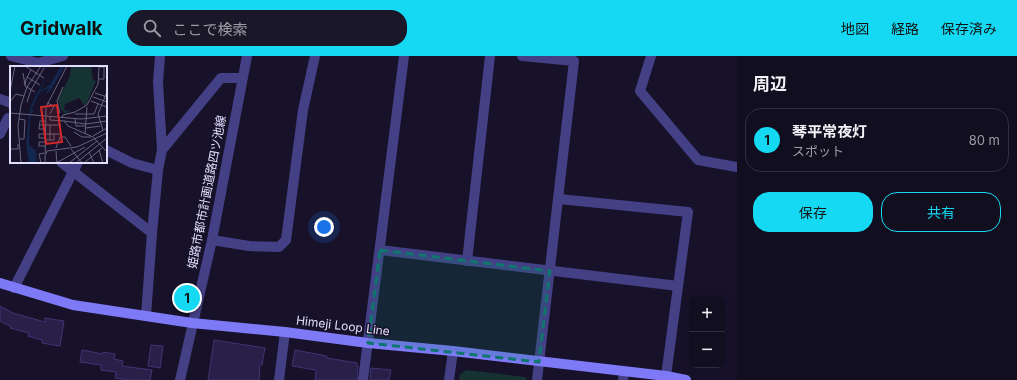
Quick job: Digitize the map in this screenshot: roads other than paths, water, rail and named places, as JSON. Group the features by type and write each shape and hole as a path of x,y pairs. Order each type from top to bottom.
{"main road":[{"name":"Himeji Loop Line","path":"0,283 73,305 192,323 453,351 539,362 623,376 666,376 686,380"}],"street":[{"path":"11,56 38,63 63,56"},
{"path":"146,316 158,170 162,150 158,82 160,56"},
{"name":"姫路市都市計画道路四ツ池線","path":"180,380 212,240 247,56"},
{"path":"212,240 249,246 279,247 286,240 303,110 315,56"},
{"path":"363,380 404,56"},
{"path":"466,261 490,56"},
{"path":"522,56 574,61 537,380"},
{"path":"651,56 640,91 698,160 737,167"},
{"path":"162,150 221,78 242,78"},
{"path":"0,99 10,103"},
{"path":"0,134 6,117"},
{"path":"107,150 132,163 158,170"},
{"path":"62,163 152,233"},
{"path":"14,288 78,163"},
{"path":"559,199 688,212 666,376"},
{"path":"380,250 678,286"},
{"path":"279,380 286,332"},
{"path":"449,380 453,351"}],"place":[{"name":"琴平常夜灯","path":"187,298"}]}
